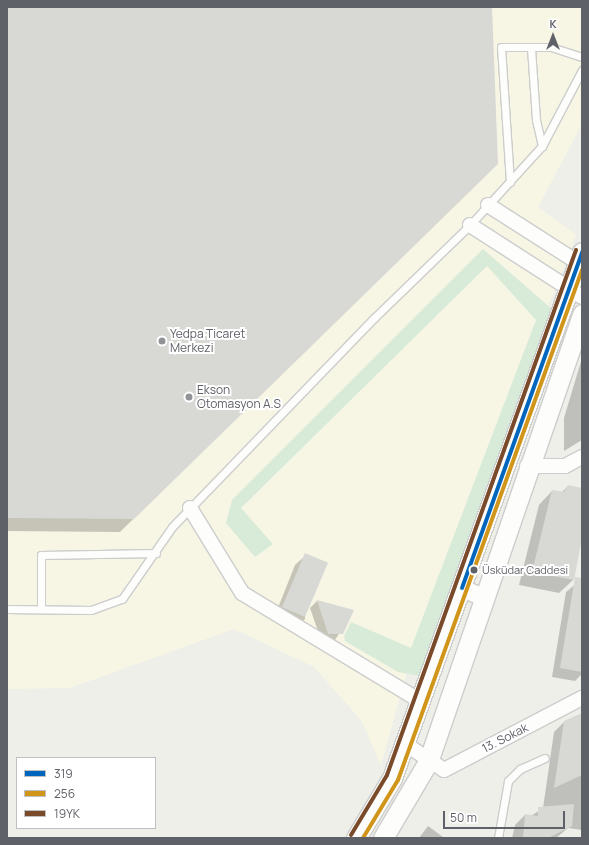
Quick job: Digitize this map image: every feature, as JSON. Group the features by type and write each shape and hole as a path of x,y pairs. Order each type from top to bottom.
{"main road":[{"path":"356,838 392,778 419,700 575,294 581,260"},
{"path":"383,838 428,762 485,598 527,466 582,314"}],"street":[{"path":"488,204 581,260"},
{"path":"470,225 575,294"},
{"path":"527,466 565,466 582,457"},
{"path":"190,508 242,593 419,700"},
{"path":"462,588 485,598"},
{"name":"13. Sokak","path":"428,762 444,770 582,698"},
{"path":"404,743 428,762"}],"lane":[{"path":"510,182 501,47 551,47 582,57"},
{"path":"531,48 536,120 542,146"},
{"path":"7,609 91,610 122,599 156,553 172,527 375,317 470,225 542,146 582,70"},
{"path":"41,609 41,555 156,553"},
{"path":"498,838 508,781 520,769 545,758"}],"shaded area":[{"name":"Yedpa Ticaret Merkezi","path":"7,7 582,7 582,124 538,207 576,235 411,657 381,765 361,720 314,667 234,629 70,688 7,689"},
{"path":"483,249 553,310 421,676 398,672 345,641 344,636 351,622 411,648 536,320 487,266 241,508 273,544 255,557 226,523 232,500"}],"building":[{"name":"Yedpa Ticaret Merkezi","path":"7,7 492,7 498,164 134,519 7,518"},
{"path":"568,485 582,488 582,538 574,580 532,572 552,490 564,492"},
{"path":"305,553 328,563 305,617 282,607"},
{"path":"575,577 582,578 582,672 560,668"},
{"path":"317,600 354,610 343,634 328,634"},
{"path":"582,713 582,775 554,788 564,721"},
{"path":"574,804 572,826 548,838 523,838 525,814 538,816 538,807"}],"transit line":[{"name":"19YK","path":"351,835 387,775 576,250"},
{"name":"319","path":"462,588 582,252"},
{"name":"256","path":"363,838 398,780 582,270"}],"place":[{"name":"Yedpa Ticaret Merkezi","path":"162,341"},
{"name":"Ekson Otomasyon A.S","path":"189,397"},
{"name":"Üsküdar Caddesi","path":"474,570"}]}
